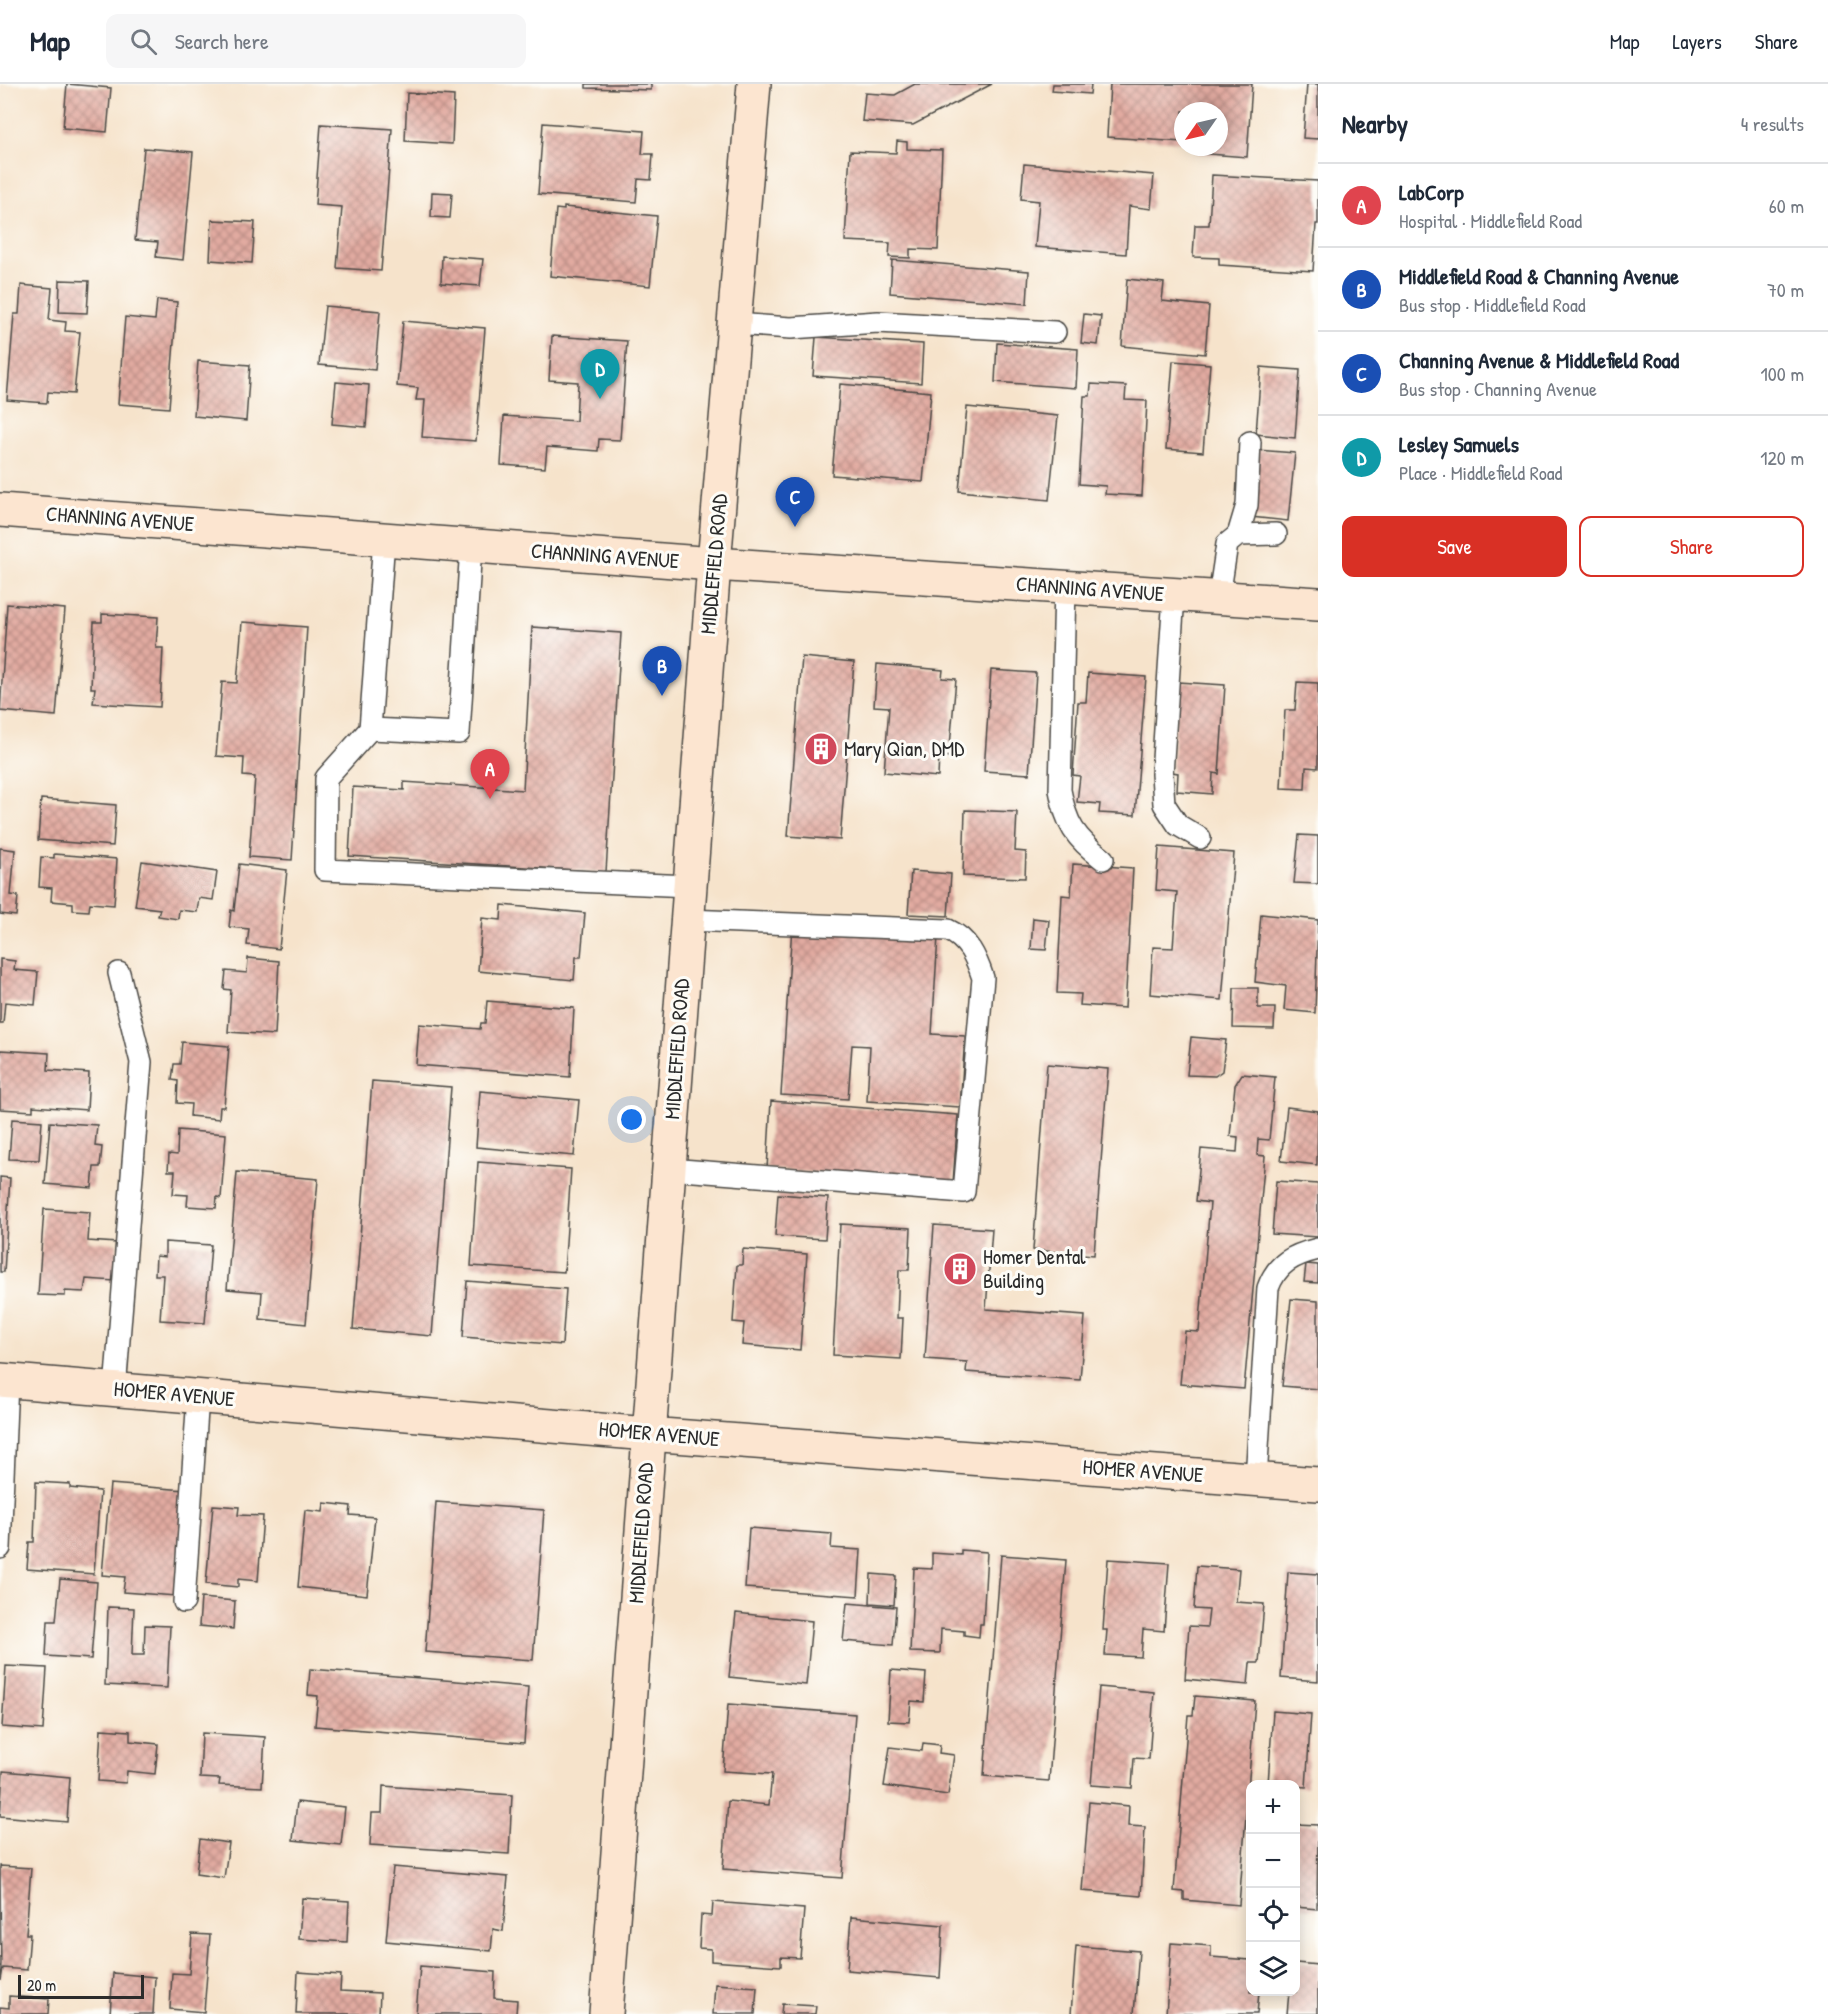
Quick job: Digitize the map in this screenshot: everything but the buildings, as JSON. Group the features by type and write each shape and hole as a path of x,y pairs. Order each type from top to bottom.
{"street":[{"name":"MIDDLEFIELD ROAD","path":"606,2014 689,886 754,84"},
{"name":"CHANNING AVENUE","path":"0,510 714,564 1318,604"},
{"name":"HOMER AVENUE","path":"3,1380 648,1434 1318,1484"}],"lane":[{"path":"734,324 791,328 878,322 1055,332"},
{"path":"1238,535 1247,505 1251,442"},
{"path":"1218,597 1227,543 1238,535 1276,534"},
{"path":"384,539 370,729 326,778 324,870 689,886"},
{"path":"370,729 459,733 471,546"},
{"path":"1065,587 1060,790 1064,815 1081,842 1103,859"},
{"path":"1174,595 1162,774 1164,804 1178,825 1200,838"},
{"path":"669,1169 964,1192 983,978 976,960 961,936 948,930 687,920"},
{"path":"115,1390 141,1062 119,973"},
{"path":"1256,1479 1268,1288 1272,1275 1282,1263 1300,1253 1318,1249"},
{"path":"0,1548 3,1380"},
{"path":"184,1602 198,1396"}],"place":[{"name":"Lesley Samuels","path":"600,399"},
{"name":"Channing Avenue & Middlefield Road","path":"795,527"},
{"name":"Middlefield Road & Channing Avenue","path":"662,696"},
{"name":"Mary Qian, DMD","path":"821,749"},
{"name":"LabCorp","path":"490,799"},
{"name":"Homer Dental Building","path":"960,1269"}]}
